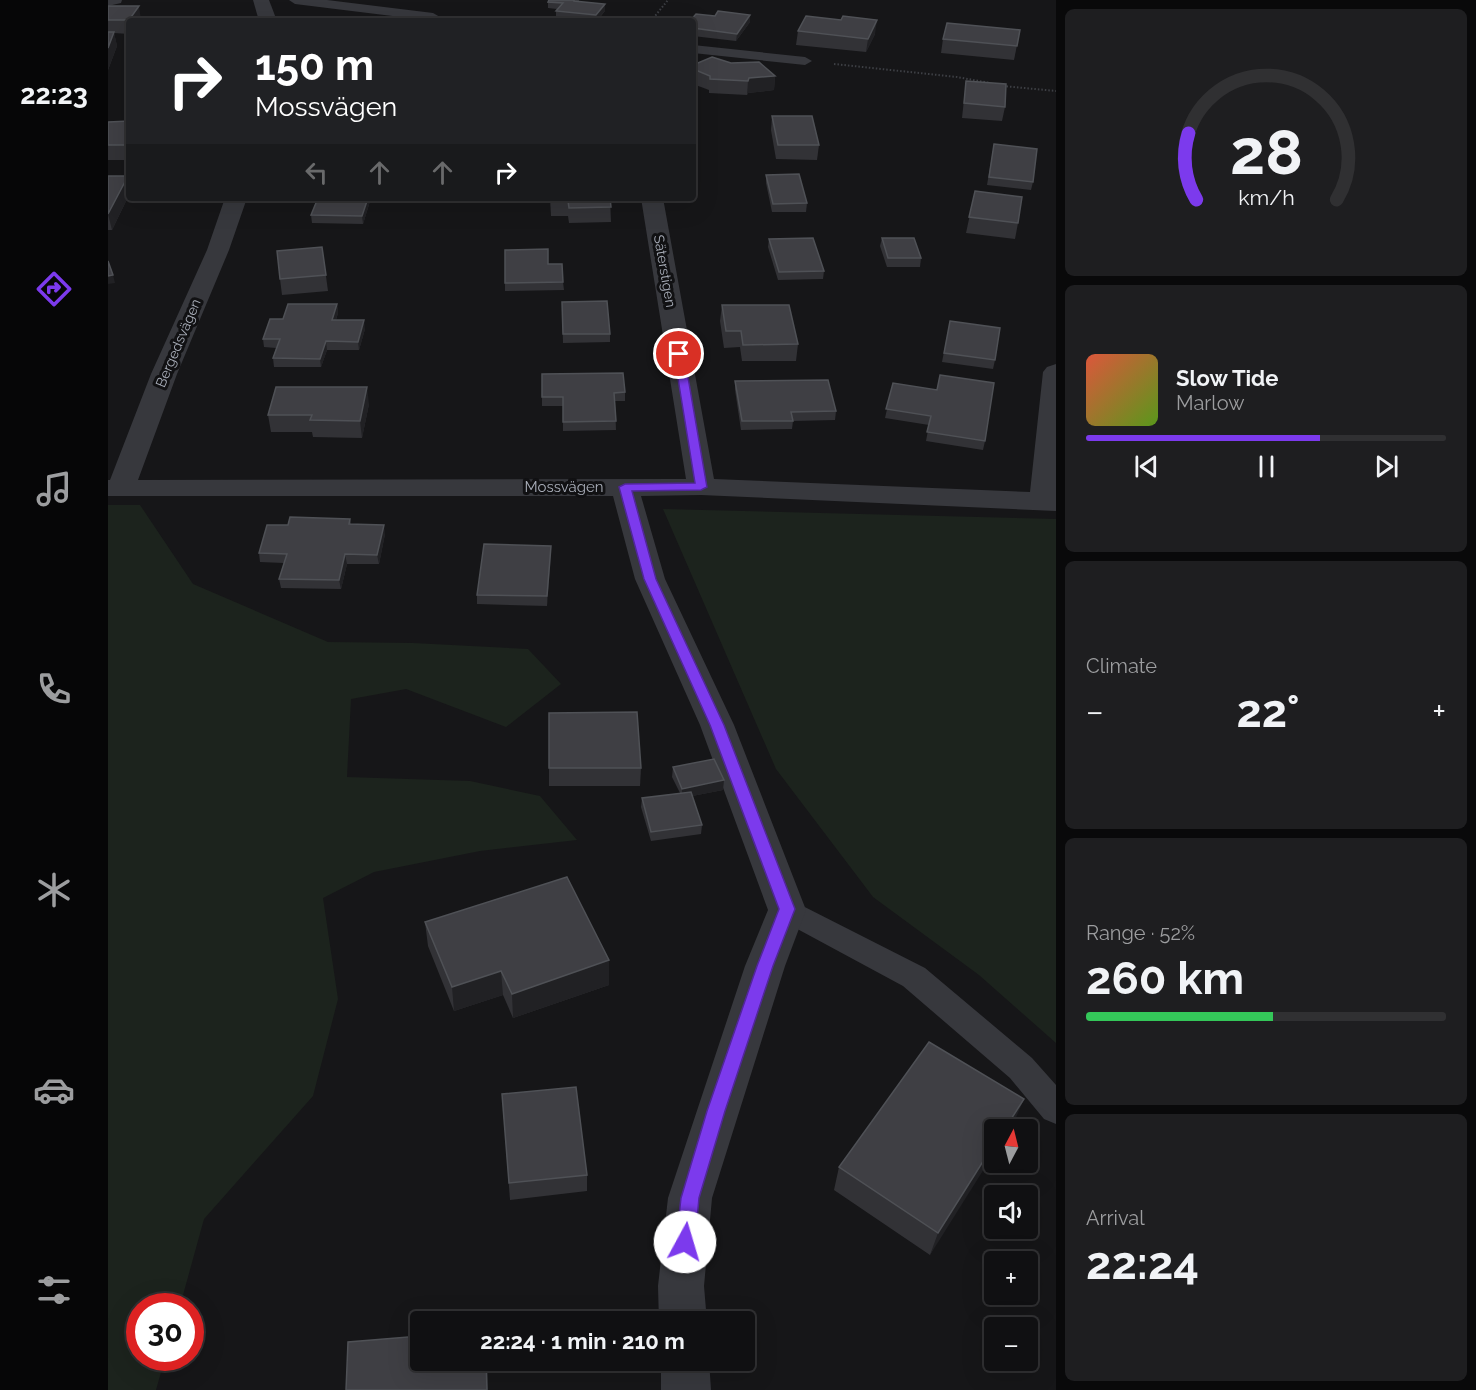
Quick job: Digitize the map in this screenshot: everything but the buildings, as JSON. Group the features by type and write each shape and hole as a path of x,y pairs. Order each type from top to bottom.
{"street":[{"path":"261,0 267,18"},
{"name":"Bergedsvägen","path":"114,488 218,250 235,201"},
{"name":"Säterstigen","path":"653,201 701,487"},
{"path":"1050,502 1056,372"},
{"path":"625,487 650,579 717,725 787,909 761,978 690,1198 681,1286 682,1311"},
{"name":"Mossvägen","path":"114,488 701,487 1050,502"},
{"path":"685,1371 686,1390"}],"lane":[{"path":"108,2 116,0"},
{"path":"295,0 433,16"},
{"path":"696,49 805,61"},
{"path":"787,909 914,977 1021,1068 1056,1109"}],"path":[{"path":"653,18 668,0"},
{"path":"805,61 957,77 1000,86 1056,91"}],"shaded area":[{"path":"108,505 140,505 193,584 328,642 413,643 528,649 561,684 506,727 406,689 351,699 347,777 470,781 540,796 577,840 480,851 374,872 323,898 338,999 313,1096 204,1219 184,1293 126,1293 126,1371 161,1371 156,1390 108,1390"},
{"path":"663,509 1056,519 1056,1043 979,975 873,897 776,769"}],"route":[{"path":"679,354 701,487 625,487 650,579 717,725 787,909 765,966 716,1111 690,1198 685,1242"}]}
